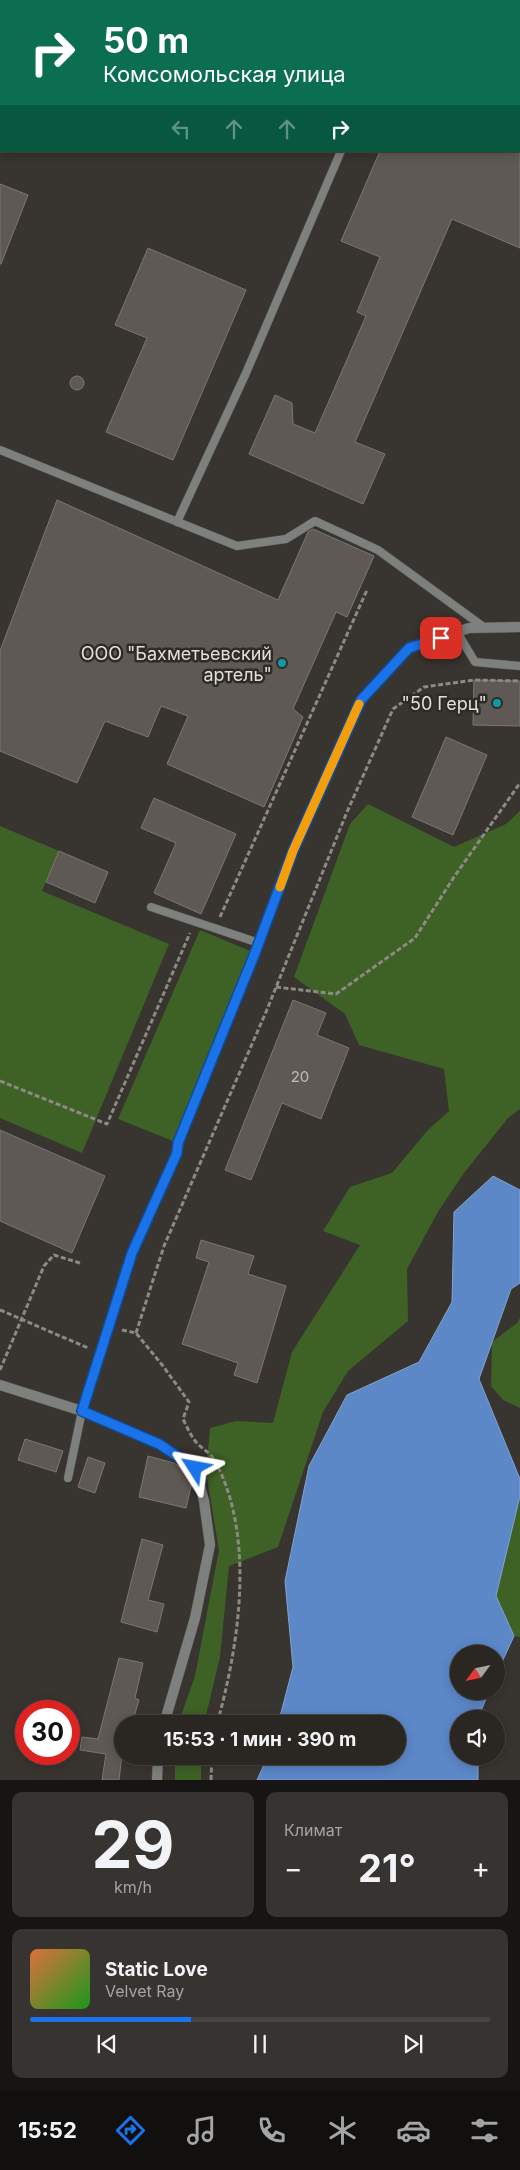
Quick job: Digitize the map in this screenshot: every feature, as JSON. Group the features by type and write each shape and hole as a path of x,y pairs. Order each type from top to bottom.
{"street":[{"path":"82,1411 132,1253 177,1153 182,1134 293,851 361,700 409,648 470,628 520,627"},
{"path":"0,1385 82,1411 159,1444 195,1468 204,1501 210,1545 196,1618 167,1715"},
{"path":"157,1780 158,1765"}],"lane":[{"path":"177,522 246,373 341,152"},
{"path":"0,450 237,546 286,539 315,521 378,550 485,628"},
{"path":"457,632 475,662 520,666"},
{"path":"151,907 216,927 258,943"},
{"path":"68,1478 82,1411"}],"path":[{"path":"216,927 367,590"},
{"path":"136,1333 164,1246 276,987 347,812 392,709 424,687 474,680 520,681"},
{"path":"276,987 336,994 415,938 454,877 520,783"},
{"path":"0,1081 107,1124 195,921"},
{"path":"0,1370 44,1266 54,1255 80,1263"},
{"path":"0,1310 100,1353"},
{"path":"211,1780 212,1765"}],"green space":[{"path":"368,804 454,847 506,824 520,811 520,1109 508,1118 464,1173 439,1210 407,1269 408,1321 348,1371 323,1412 278,1547 229,1566 220,1657 206,1715 181,1715 195,1676 219,1550 206,1472 210,1428 236,1421 273,1423 292,1352 360,1245 323,1231 350,1187 392,1173 427,1131 449,1111 444,1069 359,1045 345,1014 294,977 350,824"},
{"path":"0,826 59,851 42,891 169,944 82,1153 0,1118"},
{"path":"200,930 255,953 178,1143 118,1119"},
{"path":"520,1318 520,1408 503,1400 491,1386 492,1342 517,1323"},
{"path":"520,1496 520,1637 514,1636 496,1596"},
{"path":"175,1765 201,1765 201,1780 175,1780"}],"water":[{"path":"493,1176 520,1190 520,1283 511,1289 479,1379 520,1479 520,1496 496,1596 514,1636 505,1656 505,1645 450,1645 450,1700 485,1700 482,1710 450,1710 450,1765 478,1765 478,1780 257,1780 264,1765 406,1765 406,1715 280,1715 293,1667 285,1581 309,1466 347,1395 419,1362 452,1302 454,1212"}],"building":[{"path":"380,152 520,152 520,248 452,219 355,442 385,454 363,504 249,454 275,395 292,403 293,424 315,433 366,316 357,312 380,257 341,241"},
{"path":"0,184 28,195 1,264 0,264"},
{"path":"148,248 246,290 173,460 106,432 147,338 115,325"},
{"path":"74,376 80,376 84,383 80,390 74,390 70,386 70,380"},
{"path":"57,500 278,600 308,532 313,529 374,556 347,617 336,612 293,709 303,717 264,807 167,764 188,716 161,706 148,737 105,721 77,783 0,751 0,651"},
{"name":"\"50 Герц\"","path":"474,680 520,681 520,726 473,725"},
{"path":"446,737 487,755 453,835 412,817"},
{"path":"154,798 236,834 201,914 154,893 176,843 141,828"},
{"path":"59,851 108,872 95,903 46,882"},
{"path":"293,1000 326,1013 317,1035 349,1048 321,1119 282,1103 251,1180 225,1170"},
{"path":"0,1130 105,1176 72,1253 0,1221"},
{"path":"201,1240 254,1256 248,1274 286,1286 257,1383 234,1375 238,1363 182,1344 209,1262 196,1258"},
{"path":"25,1439 63,1451 56,1472 18,1460"},
{"path":"148,1456 174,1463 189,1472 192,1482 186,1508 139,1497"},
{"path":"88,1457 105,1463 95,1493 78,1487"},
{"path":"142,1539 163,1545 148,1600 164,1604 157,1632 121,1622"},
{"path":"119,1658 143,1663 135,1698 139,1700 135,1715 114,1715 114,1765 121,1765 119,1780 102,1780 106,1754 80,1750 82,1737 98,1739"}],"slow traffic":[{"path":"280,887 293,851 359,704"}],"place":[{"name":"ООО \"Бахметьевский артель\"","path":"282,663"},
{"name":"\"50 Герц\"","path":"497,703"}],"route":[{"path":"195,1468 159,1444 82,1411 132,1253 177,1153 178,1143 229,1013 255,953 293,851 361,700 409,648 441,638"}]}
